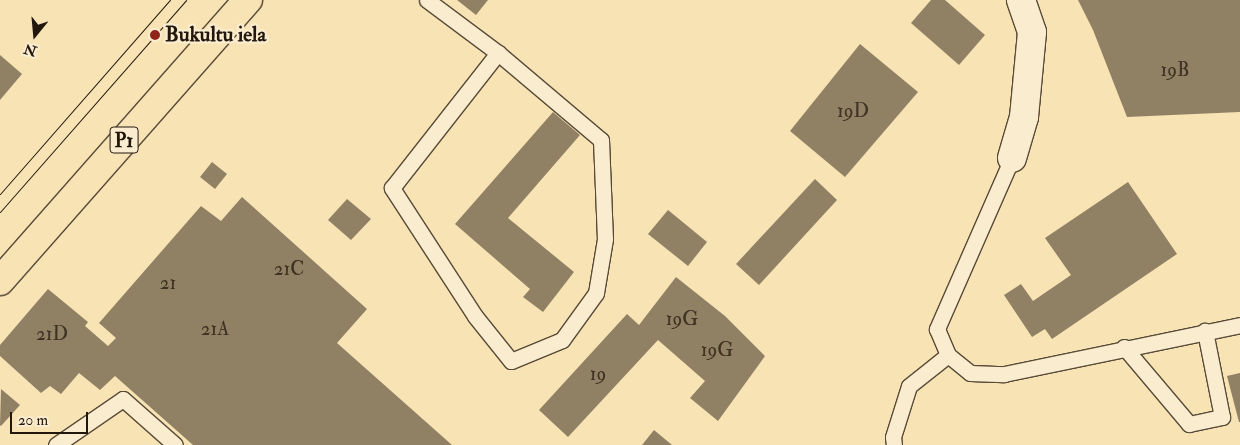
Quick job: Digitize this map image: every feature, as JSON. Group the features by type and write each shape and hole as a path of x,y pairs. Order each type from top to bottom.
{"main road":[{"name":"P1","path":"0,281 248,0"}],"street":[{"path":"1012,158 1024,117 1032,32 1021,0"}],"lane":[{"path":"427,0 498,53 601,140 605,238 596,292 562,340 510,361 474,316 392,188 498,53"},
{"path":"1012,158 982,222 938,330 948,355 970,373 1004,374 1124,347 1240,325"},
{"path":"1124,347 1189,424 1222,417 1205,331"},
{"path":"894,445 893,437 909,386 948,355"},
{"path":"56,445 123,399 175,445"}],"building":[{"path":"457,0 488,0 476,15"},
{"path":"931,0 945,0 985,35 959,65 911,23"},
{"path":"1078,0 1240,0 1240,112 1127,117 1093,30"},
{"path":"860,44 918,92 845,177 790,131"},
{"path":"0,55 22,74 0,100"},
{"path":"553,112 580,135 508,218 574,272 543,312 523,297 530,289 455,224"},
{"path":"212,162 227,174 215,189 200,177"},
{"path":"815,179 837,200 759,285 736,264"},
{"path":"1128,182 1177,254 1052,339 1045,329 1032,337 1004,295 1021,284 1033,301 1071,275 1045,238"},
{"path":"242,197 367,309 337,343 452,445 193,445 115,376 100,390 79,373 61,394 50,386 41,393 0,356 0,345 48,289 88,322 85,326 108,346 116,338 99,323 201,206 221,221"},
{"path":"347,199 371,219 351,240 328,220"},
{"path":"668,210 707,242 688,266 648,234"},
{"path":"676,277 725,316 765,356 718,421 690,398 705,381 658,340 568,437 539,410 627,314 639,325"},
{"path":"1240,373 1240,422 1239,422 1227,376"},
{"path":"1,389 20,405 1,426 0,425"},
{"path":"654,430 672,445 642,445"}],"tram line":[{"path":"0,194 170,0"},
{"path":"0,212 186,0"}],"place":[{"name":"Bukultu iela","path":"155,35"}]}
